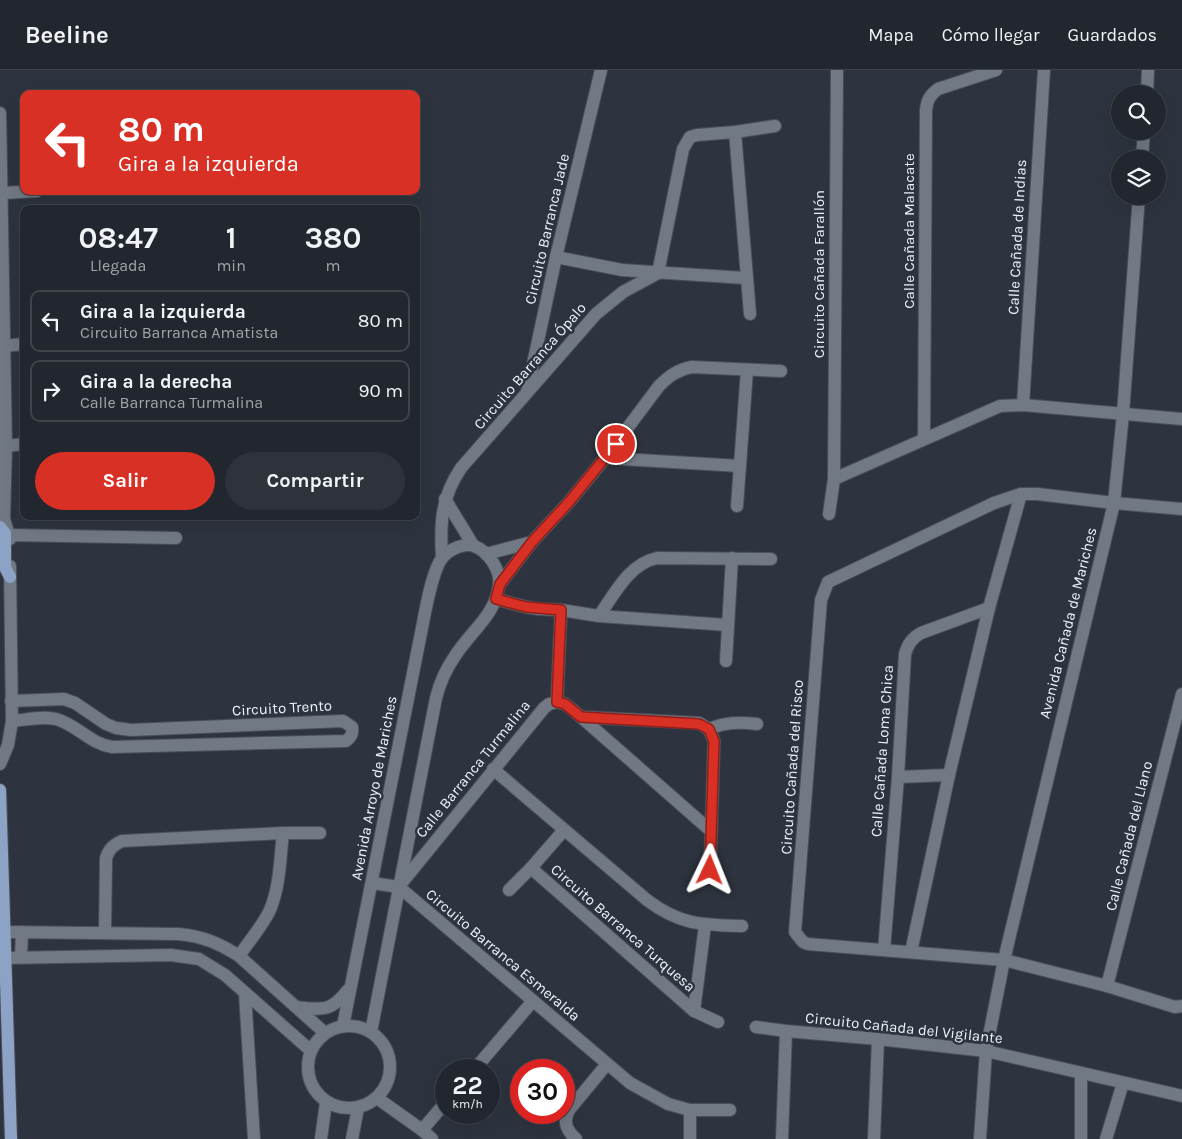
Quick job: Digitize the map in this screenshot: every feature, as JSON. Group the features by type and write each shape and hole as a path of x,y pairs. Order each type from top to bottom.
{"main road":[{"path":"5,531 5,567 10,577"},
{"path":"0,790 11,1139"}],"street":[{"name":"Circuito Barranca Jade","path":"526,395 556,257 601,70"},
{"name":"Circuito Cañada Farallón","path":"829,514 834,479 837,70"},
{"name":"Calle Cañada Malacate","path":"924,439 927,101 938,89 996,70"},
{"name":"Calle Cañada de Indias","path":"1023,405 1044,70"},
{"path":"1147,85 1148,70"},
{"path":"0,113 6,446 5,531 176,538"},
{"path":"658,273 685,142 697,134 735,132 775,126"},
{"path":"735,132 745,278 750,314"},
{"path":"2,193 20,192"},
{"name":"Avenida Cañada de Mariches","path":"980,1139 986,1051 1004,960 1114,503 1123,414 1138,205"},
{"path":"556,257 622,270 745,278"},
{"path":"622,270 623,292"},
{"name":"Circuito Barranca Ópalo","path":"442,558 440,530 445,499 451,482 461,468 596,314 623,292 658,273"},
{"path":"4,346 20,344"},
{"path":"500,584 532,542 569,502 605,458 659,386 669,376 680,369 692,367 782,370"},
{"path":"737,506 747,370"},
{"path":"834,479 995,408 1023,405 1182,419"},
{"path":"6,446 20,444"},
{"path":"605,458 740,466"},
{"path":"911,952 989,608 1021,494"},
{"name":"Circuito Cañada del Risco","path":"1182,509 1021,494 994,503 828,582 821,600 796,932 803,942 808,944 1004,960 1176,1006 1182,1006"},
{"path":"371,1032 441,682 456,654 488,614 496,599 500,584 499,574 486,554 473,546 445,499"},
{"path":"486,554 532,542"},
{"path":"442,558 461,546 473,546"},
{"name":"Avenida Arroyo de Mariches","path":"343,1026 420,638 434,577 442,558"},
{"path":"599,616 631,572 648,560 657,558 771,559"},
{"path":"726,661 732,558"},
{"path":"0,764 8,745 12,721 10,577"},
{"path":"496,599 526,607 599,616 727,625"},
{"name":"Calle Cañada Loma Chica","path":"884,950 898,777 905,654 908,645 921,633 989,608"},
{"path":"561,610 557,702 565,704 581,717 711,831"},
{"name":"Calle Cañada del Llano","path":"1107,986 1182,694"},
{"name":"Circuito Trento","path":"11,701 64,699 75,703 106,724 116,728 131,730 343,721 352,727 353,732 346,741 132,748 104,746 58,719 12,721"},
{"name":"Calle Barranca Turmalina","path":"399,887 544,708 549,704 557,702"},
{"path":"81,734 92,715"},
{"path":"581,717 699,724 709,729 714,741 710,870"},
{"path":"709,729 733,722 757,724"},
{"path":"246,726 246,743"},
{"path":"131,730 132,748"},
{"path":"493,769 663,912 682,920 705,925 742,926"},
{"path":"898,777 950,775"},
{"name":"Circuito Barranca Turquesa","path":"509,890 564,830"},
{"path":"238,956 269,912 278,880 283,833"},
{"path":"105,932 106,858 109,849 114,844 122,841 320,833"},
{"name":"Circuito Barranca Turquesa","path":"531,868 694,1011 718,1022"},
{"path":"372,883 399,887"},
{"name":"Circuito Barranca Esmeralda","path":"399,887 532,1002 630,1083 668,1104 690,1110 730,1110"},
{"name":"Circuito Barranca Turquesa","path":"694,1011 705,925"},
{"path":"5,932 105,932 192,935 206,938 223,945 238,956 325,1033"},
{"path":"21,957 22,932"},
{"path":"5,958 185,956 199,959 212,966 245,993 310,1050"},
{"path":"296,1007 319,1010 330,1008 340,1002 350,988"},
{"path":"245,993 254,1139"},
{"path":"483,1059 532,1002"},
{"path":"343,1026 362,1028 371,1032 381,1040 388,1052 390,1064 389,1077 385,1088 377,1098 358,1108 341,1108 326,1102 315,1092 309,1079 307,1064 310,1050 325,1033 343,1026"},
{"path":"756,1026 786,1031"},
{"name":"Circuito Cañada del Vigilante","path":"782,1139 786,1031 986,1051 1182,1096"},
{"path":"874,1139 878,1039"},
{"path":"576,1139 570,1134 565,1118 569,1110 607,1064"},
{"path":"1080,1139 1081,1073"},
{"path":"1106,1139 1123,1083"},
{"path":"377,1098 432,1139"},
{"path":"321,1139 326,1102"},
{"path":"352,1139 358,1108"},
{"path":"690,1110 690,1139"},
{"path":"422,1130 435,1115"}],"route":[{"path":"616,444 569,502 532,542 500,584 496,599 526,607 561,610 557,702 565,704 581,717 699,724 709,729 714,741 710,870"}]}
